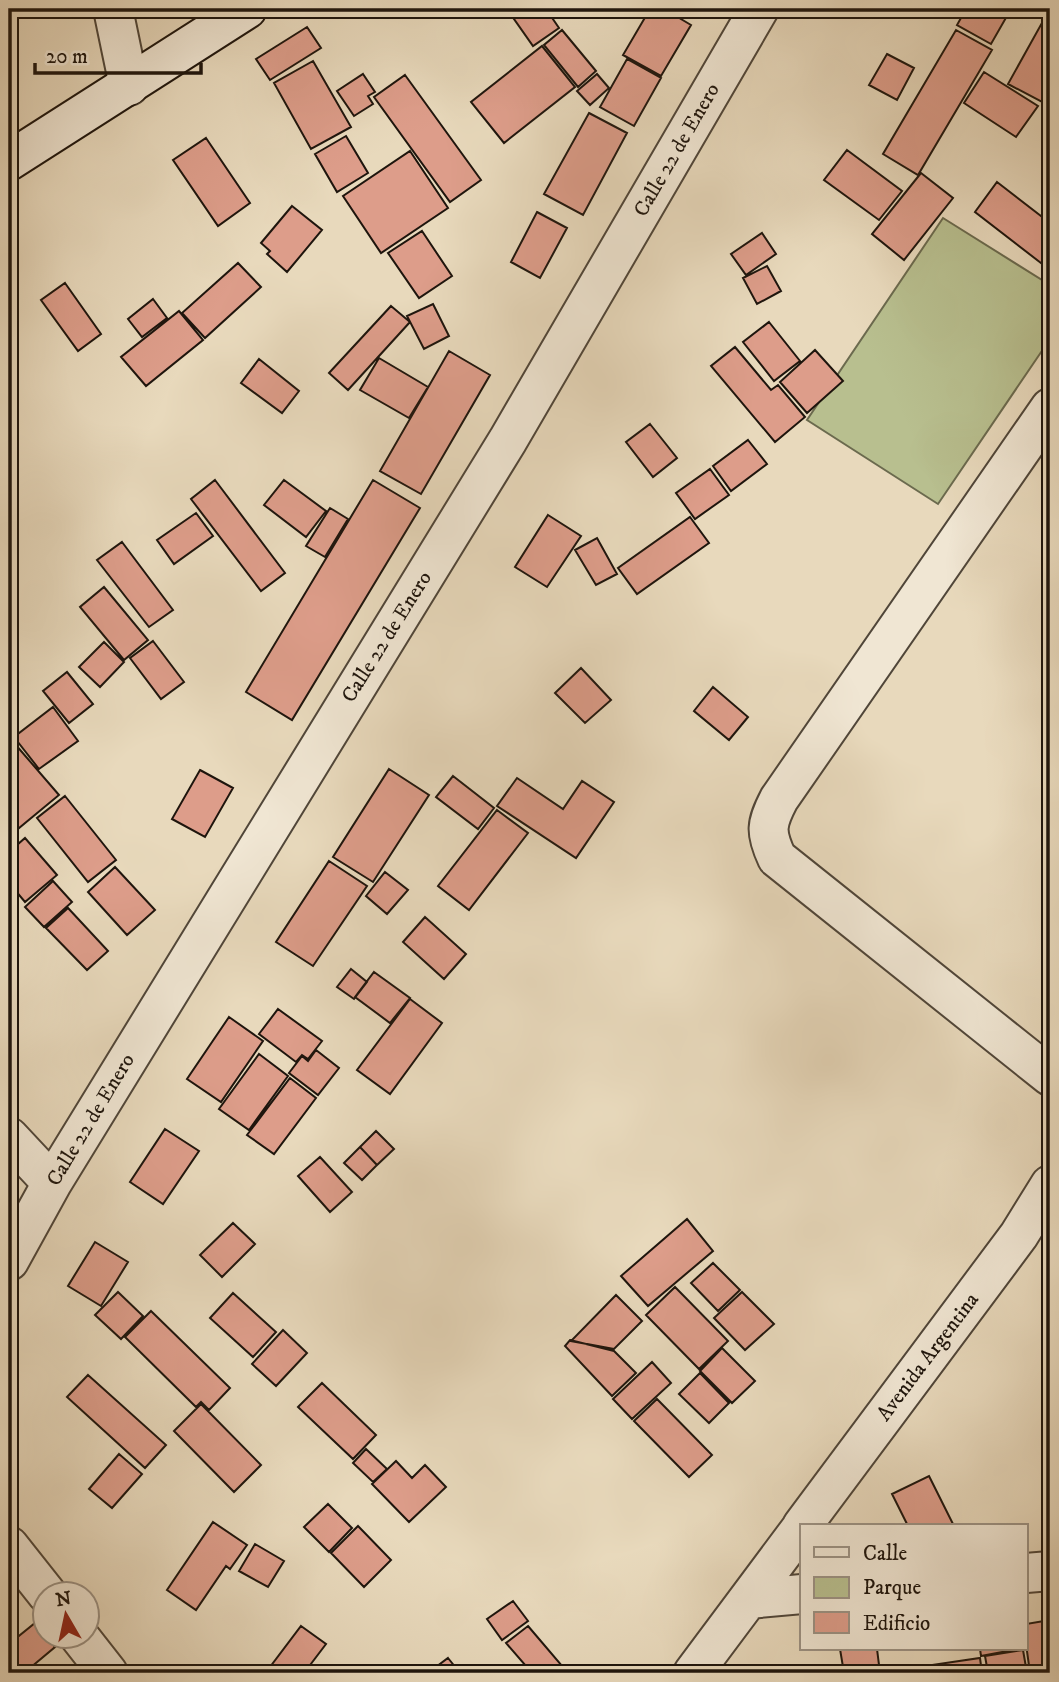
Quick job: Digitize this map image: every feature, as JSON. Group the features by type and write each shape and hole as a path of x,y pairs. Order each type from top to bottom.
{"street":[{"path":"113,9 129,86"},
{"path":"9,161 247,9"},
{"name":"Calle 22 de Enero","path":"9,1261 52,1183 508,440 760,9"},
{"path":"1050,408 779,799 769,820 768,838 777,858 1050,1076"},
{"path":"9,1137 52,1183"},
{"name":"Avenida Argentina","path":"804,1524 1034,1231 1050,1185"},
{"name":"Avenida Argentina","path":"693,1673 800,1530"},
{"path":"9,1546 36,1580"},
{"path":"1028,1573 1050,1571"},
{"path":"748,1599 800,1594"},
{"path":"90,1650 108,1673"}],"green space":[{"path":"943,218 1050,285 1050,339 938,504 807,420"}],"building":[{"path":"507,9 546,9 559,28 533,46"},
{"path":"650,9 664,9 691,25 661,76 623,55"},
{"path":"966,9 1011,9 991,44 957,25"},
{"path":"1043,21 1050,25 1050,91 1044,103 1008,84"},
{"path":"307,27 321,48 270,80 256,59"},
{"path":"562,30 596,71 578,87 544,45"},
{"path":"956,30 992,50 918,175 883,154"},
{"path":"542,46 575,87 504,143 471,102"},
{"path":"887,54 914,68 897,100 869,85"},
{"path":"627,59 661,78 634,126 600,107"},
{"path":"313,61 351,127 311,149 274,83"},
{"path":"984,72 1038,106 1016,137 964,103"},
{"path":"363,74 375,92 368,96 373,104 354,116 337,91"},
{"path":"597,74 609,88 590,105 577,91"},
{"path":"405,75 481,180 450,202 374,97"},
{"path":"589,113 627,133 583,215 544,194"},
{"path":"346,136 368,173 337,192 315,154"},
{"path":"206,138 250,203 218,226 173,160"},
{"path":"847,150 902,191 879,220 824,180"},
{"path":"410,151 448,208 381,253 343,196"},
{"path":"921,173 953,198 904,260 872,234"},
{"path":"997,182 1050,223 1050,270 975,212"},
{"path":"292,206 322,230 287,272 267,254 270,251 261,243"},
{"path":"537,212 567,228 540,278 511,262"},
{"path":"422,231 452,276 419,298 388,253"},
{"path":"762,233 776,254 746,275 731,254"},
{"path":"238,263 261,287 205,338 182,313"},
{"path":"767,266 781,291 757,304 743,278"},
{"path":"65,283 101,334 78,351 41,300"},
{"path":"153,299 167,318 142,337 128,319"},
{"path":"433,304 449,336 424,349 407,316"},
{"path":"391,306 410,322 348,390 329,373"},
{"path":"179,311 203,340 146,386 121,357"},
{"path":"769,322 800,361 774,381 743,342"},
{"path":"735,347 771,390 778,385 805,417 775,442 711,366"},
{"path":"815,350 843,381 807,413 780,382"},
{"path":"449,351 490,375 421,494 380,471"},
{"path":"379,358 428,387 409,418 360,390"},
{"path":"259,359 299,391 282,413 241,383"},
{"path":"650,424 677,458 653,477 626,442"},
{"path":"748,440 767,464 731,491 713,466"},
{"path":"710,469 729,495 695,519 676,493"},
{"path":"215,480 285,573 261,591 191,499"},
{"path":"284,480 326,511 306,537 264,505"},
{"path":"373,480 420,508 292,720 246,692"},
{"path":"330,508 348,519 325,557 306,546"},
{"path":"196,513 213,536 174,564 157,540"},
{"path":"548,515 581,536 547,587 515,567"},
{"path":"690,517 709,543 637,594 618,568"},
{"path":"597,538 617,574 596,585 575,550"},
{"path":"122,542 173,610 149,627 97,560"},
{"path":"104,587 148,640 124,660 80,607"},
{"path":"153,641 184,682 161,699 130,658"},
{"path":"104,642 124,662 100,687 79,667"},
{"path":"581,668 611,700 585,723 555,693"},
{"path":"67,672 93,704 69,723 43,691"},
{"path":"713,687 748,717 729,740 694,711"},
{"path":"53,707 78,741 39,769 14,737"},
{"path":"15,744 59,795 13,833 9,828 9,750"},
{"path":"389,769 429,795 373,882 333,857"},
{"path":"200,770 233,788 205,837 172,819"},
{"path":"453,776 494,808 478,829 436,797"},
{"path":"517,778 563,809 582,781 614,802 576,858 497,806"},
{"path":"65,796 116,860 88,882 37,818"},
{"path":"497,810 528,833 469,910 438,886"},
{"path":"25,838 57,875 25,902 9,883 9,852"},
{"path":"329,861 367,886 313,966 276,942"},
{"path":"115,867 155,910 127,935 88,892"},
{"path":"385,872 408,890 387,914 366,896"},
{"path":"53,881 72,902 44,927 25,907"},
{"path":"68,908 108,951 87,970 46,928"},
{"path":"425,917 466,954 444,979 403,942"},
{"path":"351,969 367,982 354,999 337,987"},
{"path":"374,972 410,998 390,1023 355,997"},
{"path":"410,999 442,1023 390,1094 357,1070"},
{"path":"278,1009 322,1041 308,1059 302,1055 296,1062 259,1034"},
{"path":"229,1017 263,1041 221,1102 187,1079"},
{"path":"316,1050 339,1068 318,1095 289,1073 302,1056 308,1061"},
{"path":"259,1054 288,1076 249,1130 219,1109"},
{"path":"290,1078 316,1098 274,1154 247,1135"},
{"path":"165,1129 199,1151 163,1204 130,1182"},
{"path":"376,1131 394,1149 377,1165 360,1147"},
{"path":"360,1147 377,1165 362,1180 344,1163"},
{"path":"320,1157 352,1192 330,1212 298,1176"},
{"path":"687,1219 713,1251 648,1306 621,1276"},
{"path":"233,1223 255,1244 222,1277 200,1255"},
{"path":"95,1242 128,1262 101,1306 68,1286"},
{"path":"713,1263 740,1290 718,1311 691,1283"},
{"path":"675,1287 728,1341 699,1369 646,1315"},
{"path":"118,1292 143,1316 121,1339 95,1315"},
{"path":"742,1292 774,1324 745,1350 714,1318"},
{"path":"233,1293 276,1332 253,1357 210,1318"},
{"path":"616,1295 642,1321 614,1349 571,1341"},
{"path":"151,1311 230,1388 209,1410 201,1402 196,1407 125,1337"},
{"path":"283,1330 307,1353 276,1386 252,1364"},
{"path":"570,1340 614,1351 636,1373 612,1396 565,1346"},
{"path":"722,1348 755,1381 732,1403 700,1371"},
{"path":"652,1362 671,1383 632,1419 613,1399"},
{"path":"700,1373 729,1403 709,1423 679,1394"},
{"path":"88,1375 166,1445 145,1468 67,1397"},
{"path":"322,1383 376,1435 353,1459 298,1407"},
{"path":"657,1399 712,1455 689,1477 634,1421"},
{"path":"201,1404 261,1465 234,1492 174,1431"},
{"path":"366,1449 387,1469 373,1482 353,1463"},
{"path":"119,1454 142,1474 112,1508 89,1489"},
{"path":"396,1461 412,1478 425,1465 446,1487 409,1522 372,1484"},
{"path":"929,1476 953,1524 907,1524 892,1494"},
{"path":"328,1504 352,1528 329,1552 304,1527"},
{"path":"213,1522 247,1545 230,1569 226,1566 196,1610 167,1590"},
{"path":"358,1526 391,1560 364,1587 331,1553"},
{"path":"255,1544 284,1561 268,1587 239,1571"},
{"path":"513,1601 528,1621 502,1640 487,1619"},
{"path":"1050,1620 1050,1673 1030,1673 1027,1650 1028,1624"},
{"path":"32,1625 32,1650 51,1650 24,1673 9,1673 9,1644"},
{"path":"301,1626 326,1644 304,1673 267,1671"},
{"path":"528,1626 563,1667 555,1673 532,1673 506,1643"},
{"path":"840,1650 877,1650 880,1673 844,1673"},
{"path":"980,1650 1013,1650 981,1656"},
{"path":"1023,1650 1027,1673 988,1673 985,1656"},
{"path":"448,1658 460,1673 428,1673"},
{"path":"980,1658 982,1673 927,1673 925,1666"}]}
